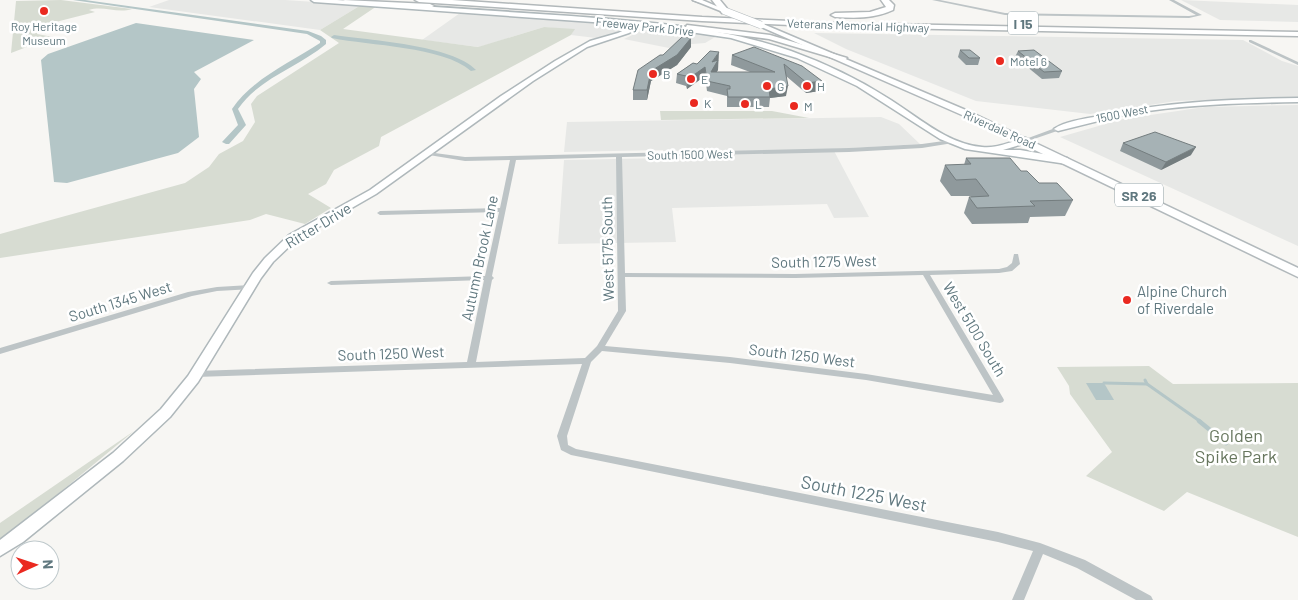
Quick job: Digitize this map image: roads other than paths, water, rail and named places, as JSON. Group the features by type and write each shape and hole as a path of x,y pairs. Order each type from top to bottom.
{"highway":[{"path":"347,0 618,20 740,33 778,38 844,58"},
{"path":"382,0 702,19"},
{"name":"Veterans Memorial Highway","path":"419,0 702,19 879,26 1298,34"},
{"name":"Veterans Memorial Highway","path":"542,0 748,14 935,21 1298,27"},
{"path":"716,0 725,11"},
{"path":"825,15 878,13 890,8 890,5 885,0"},
{"path":"748,14 806,15"},
{"path":"740,33 760,34 777,31"}],"main road":[{"name":"Riverdale Road","path":"698,0 844,58 1026,140 1298,273"}],"street":[{"name":"Freeway Park Drive","path":"314,0 729,36 788,52 835,71 860,84 951,142"},
{"path":"934,0 1005,14 1189,17 1200,15 1171,0"},
{"name":"Ritter Drive","path":"0,549 140,439 173,405 196,374 250,288 282,246 298,234 369,195 429,153 453,133 586,45 635,28"},
{"path":"1250,41 1298,64"},
{"name":"1500 West","path":"951,142 965,147 990,150 1097,117 1167,105 1298,100"},
{"name":"South 1500 West","path":"429,153 465,159 619,156 858,150 951,142"},
{"path":"990,150 1070,161"},
{"name":"West 5175 South","path":"564,447 562,436 586,362 600,348 622,311 619,156"},
{"name":"Autumn Brook Lane","path":"471,364 513,158"},
{"path":"380,213 503,210"},
{"name":"South 1275 West","path":"621,275 795,276 999,271 1009,269 1016,264 1016,255"},
{"name":"West 5100 South","path":"925,273 1000,400"},
{"path":"331,283 490,278"},
{"name":"South 1345 West","path":"0,351 191,294 218,289 250,288"},
{"name":"South 1250 West","path":"600,348 730,360 846,375 1000,400"},
{"name":"South 1250 West","path":"196,374 471,364 586,362"},
{"name":"South 1225 West","path":"564,447 574,452 998,537 1040,548 1081,564 1147,600"},
{"path":"1018,600 1040,548"}],"waterway":[{"path":"75,0 308,33 323,40 323,44 261,84 240,102 235,109 242,125 226,142"},
{"path":"334,37 431,52 451,57 465,63 473,70"},
{"path":"1145,380 1147,384"},
{"path":"1104,383 1147,384"},
{"path":"1147,384 1201,422"},
{"path":"1199,421 1226,443"}],"place":[{"name":"Roy Heritage Museum","path":"44,11"},
{"name":"Motel 6","path":"1000,61"},
{"name":"B","path":"653,74"},
{"name":"E","path":"691,79"},
{"name":"G","path":"767,86"},
{"name":"H","path":"807,86"},
{"name":"K","path":"694,103"},
{"name":"L","path":"745,104"},
{"name":"M","path":"794,106"},
{"name":"Alpine Church of Riverdale","path":"1127,300"}],"park label":[{"name":"Golden Spike Park","path":"1236,445"}]}
